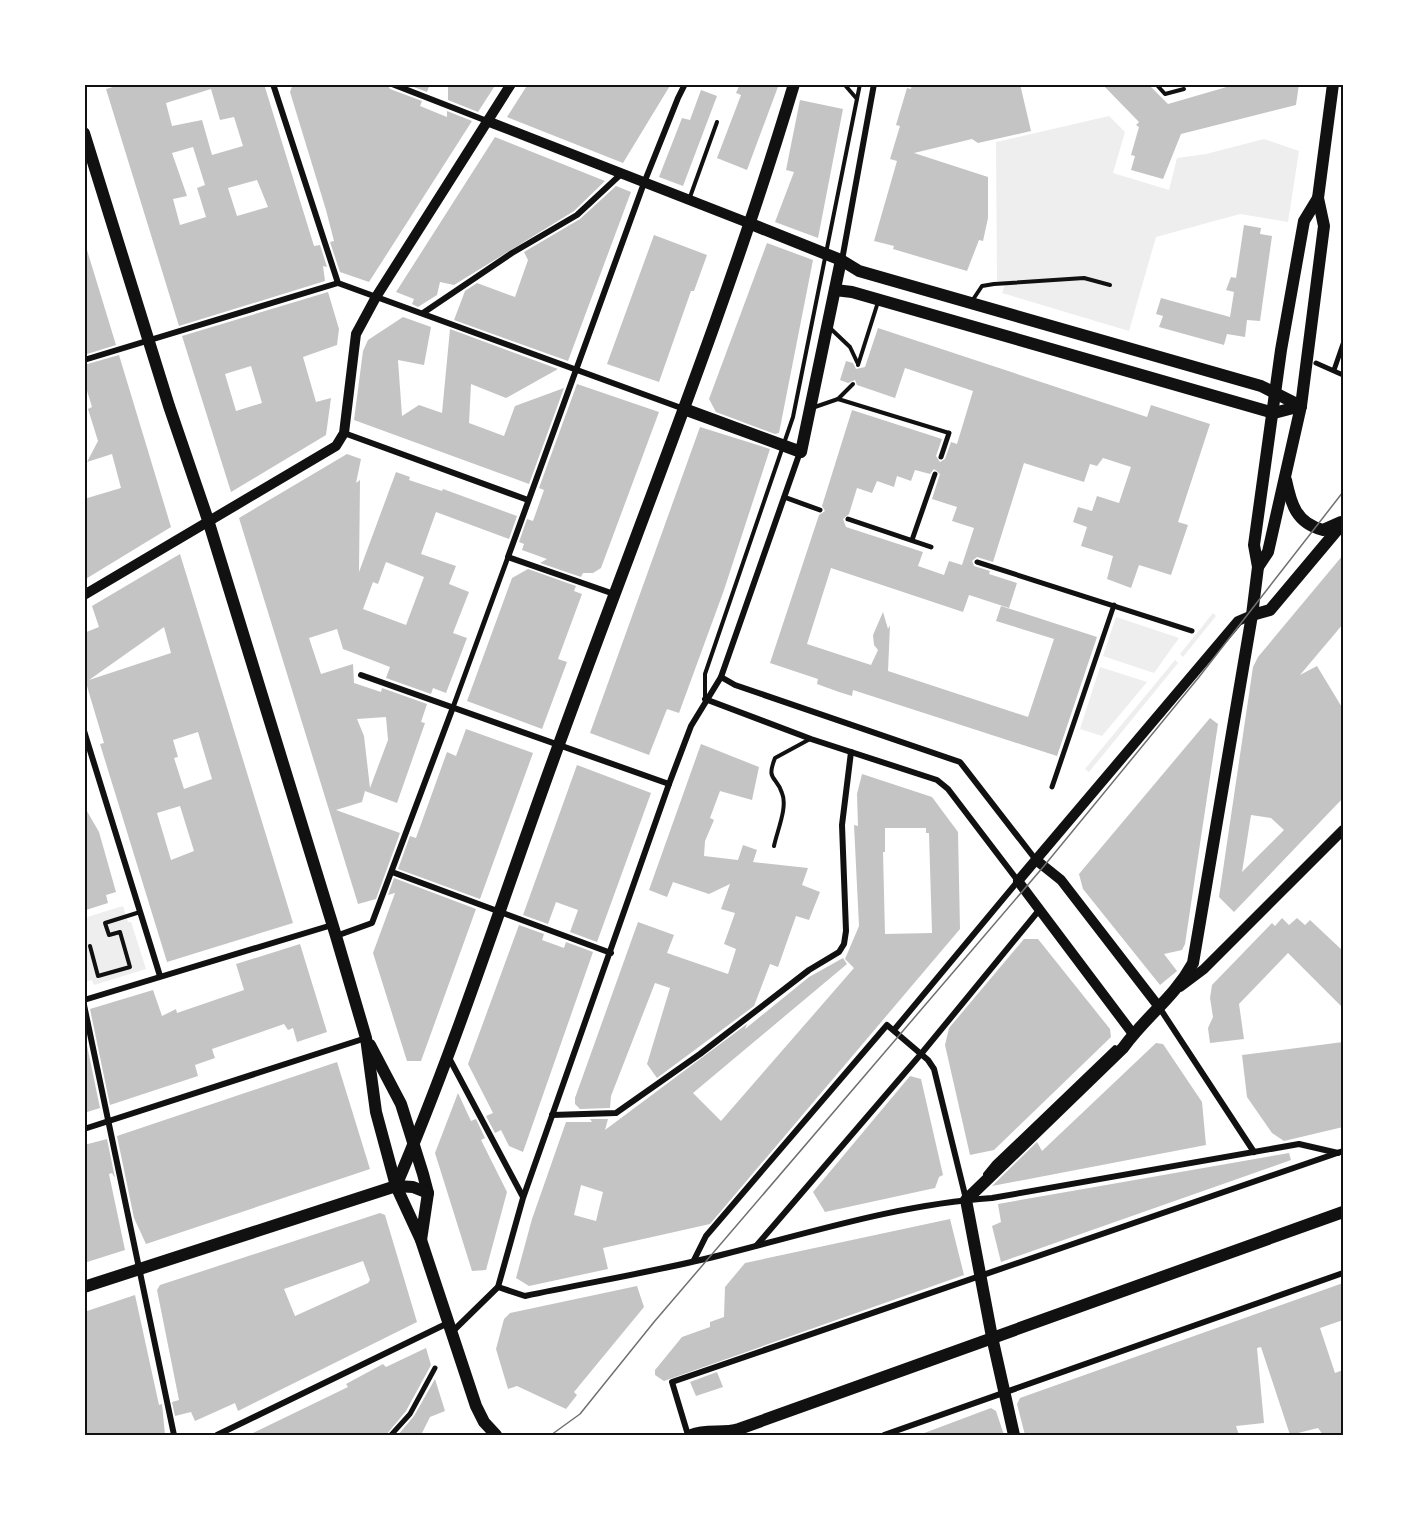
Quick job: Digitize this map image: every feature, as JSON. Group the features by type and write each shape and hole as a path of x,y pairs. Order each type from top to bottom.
{"main road":[{"path":"1014,1435 992,1337 966,1200 1124,1048 1133,1035 1180,987 1193,963 1198,946 1252,615 1258,567 1254,545 1276,391 1304,221 1317,198 1333,84"},
{"path":"396,1186 448,1056 559,745 684,409 751,224 795,85"},
{"path":"84,134 148,340 208,520 334,930 366,1038 376,1112 396,1186 421,1240 473,1398 484,1422 496,1435"},
{"path":"1258,567 1268,552 1301,406 1324,225 1317,198"},
{"path":"751,224 842,260 859,271 1276,391 1301,406"},
{"path":"684,409 801,452 842,260"},
{"path":"879,300 885,278"},
{"path":"835,291 852,292 1274,413 1301,406"},
{"path":"1285,472 1294,510 1304,522 1323,530 1343,522"},
{"path":"1252,615 1270,610 1343,522"},
{"path":"366,1038 401,1104 428,1193 421,1240"},
{"path":"84,1287 396,1186 413,1187 428,1193"},
{"path":"689,1435 703,1430 730,1432 1343,1212"}],"street":[{"path":"273,84 338,283"},
{"path":"392,84 620,175 751,224"},
{"path":"84,595 336,446 344,433 356,334 376,297 511,84"},
{"path":"84,1000 160,976 334,930 372,923 645,183 678,98 686,84"},
{"path":"842,260 874,84"},
{"path":"423,313 512,253 578,215 620,175"},
{"path":"84,360 338,283 684,409"},
{"path":"1334,370 1343,344"},
{"path":"1316,363 1343,375"},
{"path":"344,433 528,500"},
{"path":"941,457 949,433"},
{"path":"217,1435 449,1328 498,1287 523,1198 669,784 691,726 720,676 801,452"},
{"path":"912,540 935,474"},
{"path":"784,497 820,510"},
{"path":"848,519 931,547"},
{"path":"508,557 615,594"},
{"path":"977,562 1114,604 1192,631"},
{"path":"1052,787 1114,604"},
{"path":"894,1030 1238,621 1252,615"},
{"path":"361,675 452,710 669,784"},
{"path":"720,676 735,685 960,762 1036,860 1061,880 1159,1007 1254,1152"},
{"path":"705,699 811,739 937,780 948,789 1133,1035"},
{"path":"84,731 160,976"},
{"path":"552,1115 616,1113 700,1054 808,970 839,952 844,944 846,931 842,825 851,752"},
{"path":"1180,987 1204,969 1343,830"},
{"path":"392,872 611,953"},
{"path":"757,1245 921,1054 1040,909"},
{"path":"84,1005 174,1435"},
{"path":"694,1260 706,1236 887,1025 921,1054 934,1070 966,1200"},
{"path":"84,1129 366,1038"},
{"path":"448,1056 523,1198"},
{"path":"498,1287 525,1296 694,1260 843,1224 966,1200 992,1198 1299,1144 1341,1152"},
{"path":"689,1435 672,1382 1341,1152"},
{"path":"884,1435 1343,1273"},
{"path":"391,1435 410,1414 435,1368"}],"lane":[{"path":"843,84 857,99"},
{"path":"705,699 705,674 792,417 860,84"},
{"path":"1156,84 1166,94 1184,89"},
{"path":"689,201 717,122"},
{"path":"972,302 982,286 994,284 1083,278 1110,285"},
{"path":"828,326 850,347 858,365 879,300"},
{"path":"812,408 838,399 853,384"},
{"path":"838,399 949,433"},
{"path":"774,846 783,805 782,792 771,777 771,768 775,758 811,739"},
{"path":"90,946 98,976 130,967 120,932 109,935 105,923 141,912"}],"shaded area":[{"path":"1109,116 1125,132 1113,173 1169,190 1177,158 1206,154 1264,139 1299,151 1288,222 1240,214 1156,237 1129,331 1002,293 1006,282 997,281 996,142"},
{"path":"1213,613 1216,616 1183,657 1180,654"},
{"path":"1116,617 1179,638 1154,673 1103,656"},
{"path":"1175,660 1178,663 1089,772 1085,769"},
{"path":"1100,667 1147,682 1102,736 1080,729"},
{"path":"123,906 128,922 131,922 146,969 94,985 92,980 84,982 84,918"}],"building":[{"path":"123,84 264,84 314,246 320,245 327,267 323,266 325,281 179,326 106,89","holes":["211,89 220,120 234,117 243,146 212,155 202,120 172,126 166,103","193,147 205,185 197,188 206,217 180,225 173,199 187,196 172,153","257,180 268,207 237,216 228,188"]},
{"path":"293,84 387,84 390,89 422,101 420,106 447,117 447,111 472,121 369,282 340,272 330,242 334,241 326,210 290,92"},
{"path":"406,84 430,84 427,92"},
{"path":"448,84 496,84 478,112 448,100"},
{"path":"528,84 671,84 623,163 507,117"},
{"path":"740,84 779,84 747,170 717,158 741,95 736,93"},
{"path":"912,84 1020,84 1031,131 978,143 972,139 914,153 988,177 988,218 983,241 979,240 967,271 874,241 897,161 890,159 900,126 896,125 907,88 911,89"},
{"path":"1102,84 1148,84 1168,104 1237,84 1299,84 1296,105 1181,134 1163,179 1131,170 1135,156 1131,155 1139,127 1136,125 1139,122"},
{"path":"701,90 717,96 683,186 659,177 682,118 690,120"},
{"path":"800,100 843,109 818,238 775,222 794,172 786,170"},
{"path":"495,137 605,181 574,211 454,285 440,282 437,295 418,307 412,304 414,299 396,292"},
{"path":"616,186 631,192 568,361 454,320 465,291 477,283 515,297 528,260 524,252 580,219"},
{"path":"1244,225 1261,228 1260,234 1272,236 1260,321 1247,320 1245,337 1227,334 1224,345 1159,327 1163,316 1156,314 1161,298 1230,317 1234,292 1226,290 1231,277 1236,278"},
{"path":"654,235 707,255 694,291 691,291 659,382 607,364"},
{"path":"767,243 813,260 779,433 775,434 716,412 709,399"},
{"path":"87,250 116,345 84,355 84,251"},
{"path":"328,292 339,329 337,345 303,357 316,402 331,398 326,435 231,492 182,336","holes":["251,366 262,403 236,411 225,374"]},
{"path":"403,317 431,327 424,365 398,360 402,416 419,405 442,413 450,329 558,369 506,398 471,384 469,423 504,436 515,406 564,388 529,484 354,420 363,351 368,340"},
{"path":"878,328 1147,417 1151,405 1210,424 1178,522 1188,525 1171,575 1139,565 1131,588 1107,579 1113,556 1081,546 1087,527 1073,522 1078,507 1092,511 1097,496 1119,503 1131,467 1103,458 1097,466 1090,464 1084,482 1024,463 993,562 977,557 972,561 974,566 990,571 989,574 1017,583 1009,608 969,595 963,612 831,568 807,644 871,665 878,650 874,645 873,635 883,612 888,629 890,625 888,671 1028,717 1054,639 996,621 1001,606 1097,637 1057,756 853,690 852,696 839,692 817,684 818,679 770,663 819,515 825,511 822,506 852,410 942,439 936,456 940,462 945,459 951,442 957,444 973,391 905,368 895,398 857,385 855,380 848,383 840,380 846,361 853,363 856,369 865,367","holes":["934,469 940,474 932,499 957,507 952,521 974,528 962,565 949,561 944,575 918,566 923,552 846,527 843,519 849,514 857,488 872,493 877,481 894,487 897,476 911,481 915,470 930,474"]},
{"path":"119,355 171,527 84,580 84,499 121,488 112,454 87,462 98,441 88,409 92,407 84,381 84,365"},
{"path":"577,384 659,412 601,568 593,573 583,573 581,577 540,563 547,559 522,550 524,544 519,542 527,519 533,521 544,490 539,488"},
{"path":"700,427 770,449 724,590 679,713 667,709 649,755 590,733"},
{"path":"347,454 361,459 356,483 360,480 359,572 396,472 410,477 409,480 442,491 443,489 517,516 509,539 436,512 421,554 456,566 449,584 469,592 453,633 467,638 446,693 433,688 431,694 386,678 390,667 343,649 337,629 309,638 321,674 353,664 354,683 381,692 382,688 427,704 421,722 425,723 397,803 365,791 362,802 336,810 400,833 376,899 358,904 239,518","holes":["386,562 424,577 406,625 363,609 373,582 378,584","386,717 388,740 370,788 364,736 357,719"]},
{"path":"180,554 293,923 167,962 100,744 104,743 86,682 84,684 84,633 99,627 92,606","holes":["164,627 171,653 89,680","198,732 212,779 184,789 174,758 178,757 173,740","180,806 194,851 171,860 157,813"]},
{"path":"1343,555 1343,624 1300,675 1317,666 1343,709 1343,798 1234,912 1219,897 1253,667 1258,657","holes":["1251,815 1271,818 1284,830 1242,872"]},
{"path":"528,569 576,586 574,591 582,594 558,659 567,662 542,729 467,701 512,578"},
{"path":"1210,718 1218,724 1185,944 1182,950 1164,954 1177,971 1160,985 1083,889 1079,874"},
{"path":"466,729 533,753 480,899 398,869 410,836 416,838 447,752 456,756"},
{"path":"701,744 759,767 752,800 720,791 710,818 714,820 705,841 704,856 738,860 743,845 757,850 753,862 808,868 802,885 820,892 809,920 796,916 778,967 770,964 754,1006 657,1078 647,1064 670,988 655,983 611,1096 610,1108 580,1109 575,1104 575,1098 638,922 674,935 667,953 728,974 736,949 724,944 735,913 721,909 730,884 709,894 673,882 667,897 649,890"},
{"path":"577,765 651,793 597,942 570,932 578,910 556,902 548,924 523,915"},
{"path":"862,774 932,797 958,832 960,929 710,1224 603,1248 608,1269 529,1286 516,1278 532,1219 566,1122 592,1122 590,1119 608,1119 605,1130 747,1024 745,1029 809,977 843,958 847,964 693,1093 721,1121 854,968 845,959 859,926 854,825 858,826 857,794","holes":["885,828 926,828 926,833 929,833 932,933 885,934 883,852 885,852","581,1185 603,1192 596,1221 574,1215"]},
{"path":"84,806 99,832 116,892 106,895 108,903 86,910"},
{"path":"394,878 476,909 421,1061 407,1061 373,953 395,893 388,895"},
{"path":"1282,918 1289,925 1297,918 1305,925 1310,920 1343,951 1343,1008 1288,953 1239,1004 1244,1039 1210,1043 1208,1028 1213,1017 1210,998 1212,985 1272,923 1275,926"},
{"path":"519,925 544,934 542,940 564,948 566,942 593,952 523,1152 509,1146 501,1130 495,1133 486,1116 493,1113 468,1064"},
{"path":"1024,939 1038,939 1110,1029 1111,1037 994,1150 970,1155 945,1045 949,1028"},
{"path":"300,944 327,1032 297,1042 293,1028 288,1030 284,1024 212,1049 215,1058 195,1065 198,1076 110,1105 90,1009 153,990 162,1016 176,1009 177,1013 244,990 236,964"},
{"path":"84,1031 100,1108 84,1113"},
{"path":"1343,1042 1343,1127 1284,1141 1272,1133 1247,1097 1242,1055"},
{"path":"1156,1043 1163,1044 1202,1102 1206,1145 992,1186 1037,1142 1042,1151"},
{"path":"337,1062 370,1169 146,1244 134,1218 117,1136"},
{"path":"910,1076 921,1079 943,1175 939,1177 935,1188 825,1212 813,1192"},
{"path":"458,1093 471,1121 476,1119 485,1138 481,1140 507,1192 486,1270 472,1271 435,1153"},
{"path":"107,1139 115,1178 112,1173 109,1174 125,1250 84,1263 84,1145"},
{"path":"1289,1153 1291,1160 1001,1262 992,1226 1001,1222 998,1204"},
{"path":"380,1213 385,1215 417,1322 238,1411 235,1403 195,1421 191,1412 175,1416 172,1402 179,1400 157,1290 160,1285","holes":["363,1261 370,1280 368,1283 295,1316 284,1289"]},
{"path":"950,1219 964,1275 664,1381 655,1375 655,1370 682,1337 710,1327 710,1322 724,1317 725,1287 745,1263"},
{"path":"1343,1283 1343,1320 1320,1328 1335,1373 1343,1370 1343,1435 1323,1435 1318,1428 1290,1435 1261,1347 1257,1348 1264,1423 1236,1426 1239,1435 1025,1435 1017,1404 1020,1398"},
{"path":"637,1286 644,1307 574,1392 577,1395 566,1409 517,1386 508,1389 496,1349 504,1319 510,1313"},
{"path":"135,1295 159,1405 162,1404 165,1435 84,1435 84,1312"},
{"path":"426,1348 431,1365 406,1411 386,1435 249,1435 348,1387 346,1384 383,1364 386,1367"},
{"path":"717,1372 723,1387 696,1396 690,1382"},
{"path":"435,1379 445,1411 430,1417 421,1435 398,1435 414,1416"},
{"path":"991,1408 996,1411 1004,1435 919,1435"}],"tram line":[{"path":"551,1435 580,1414 654,1322 1044,866 1199,677 1343,492"}]}
